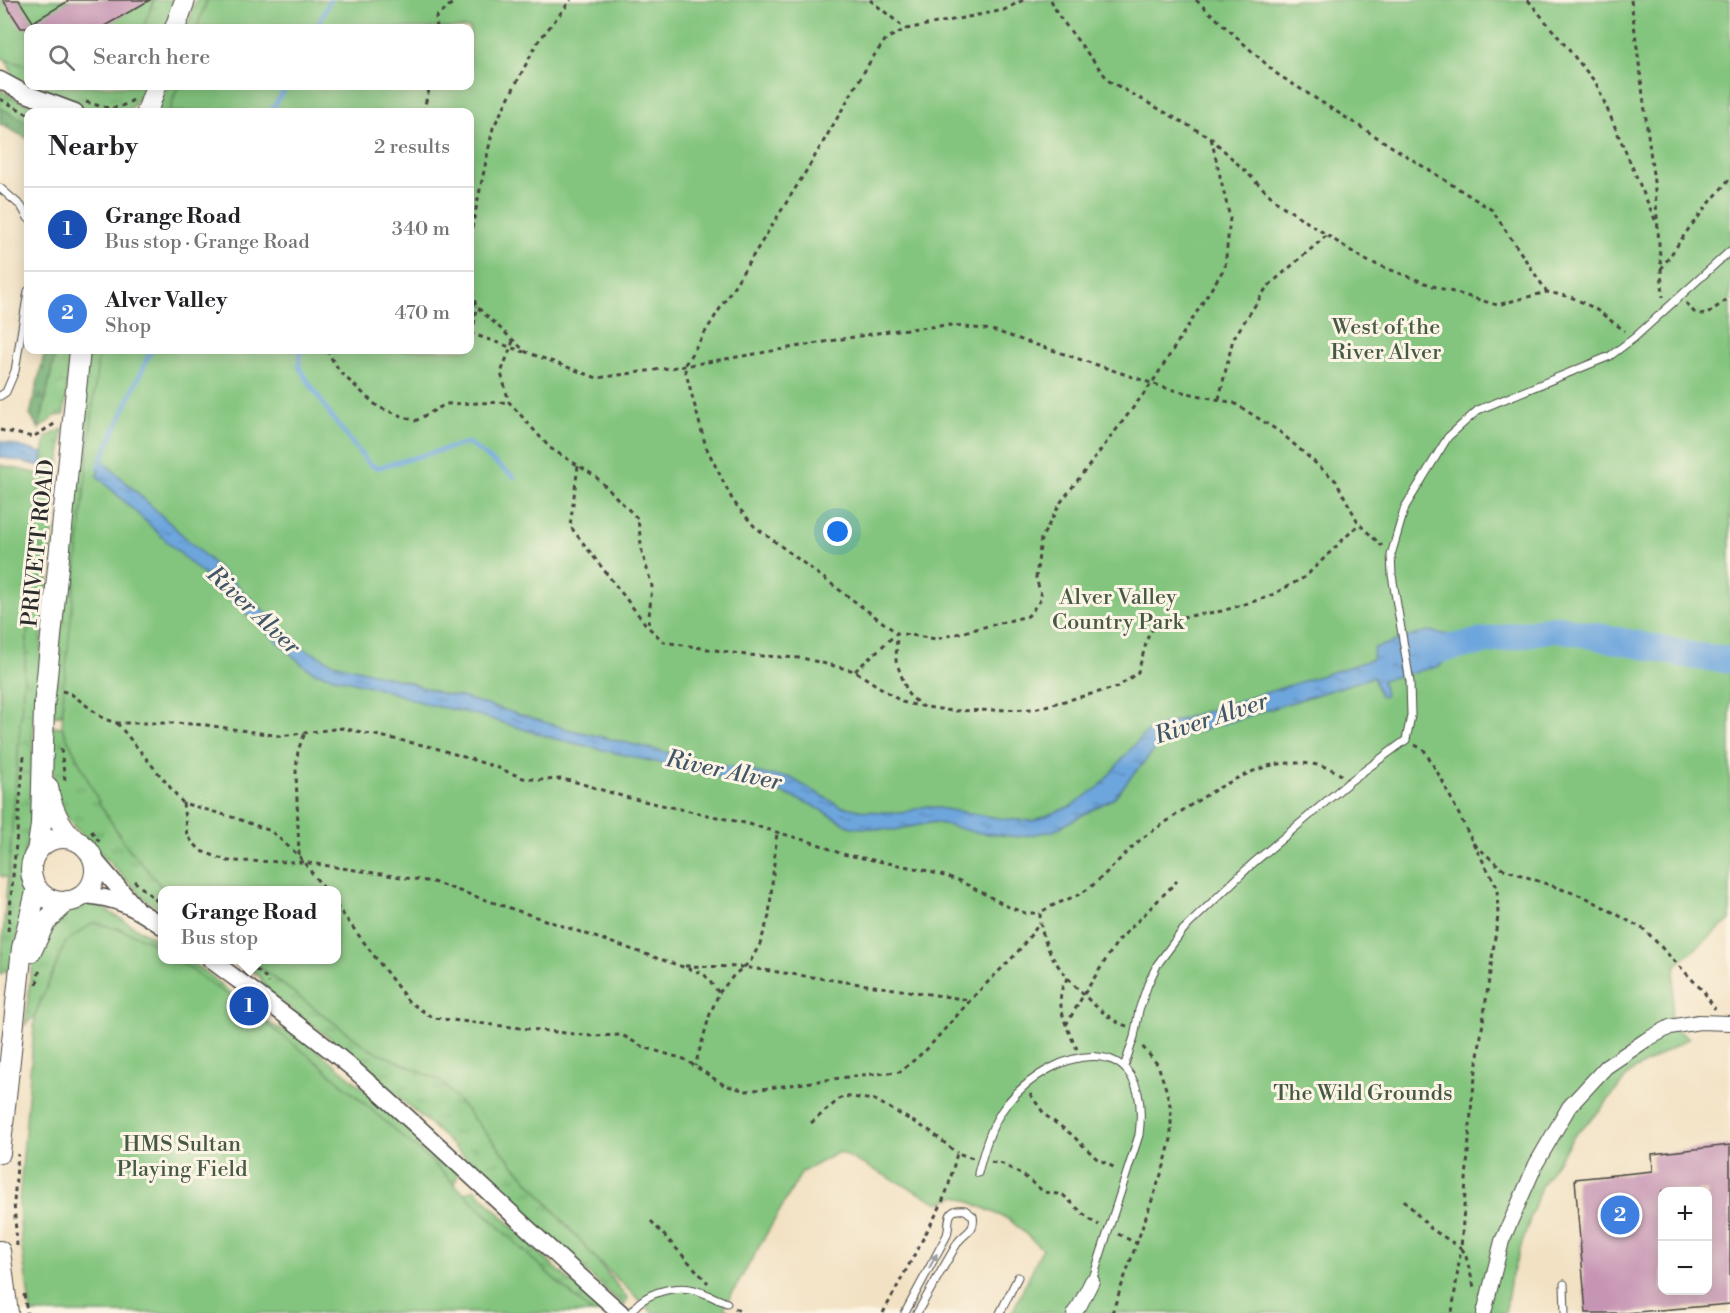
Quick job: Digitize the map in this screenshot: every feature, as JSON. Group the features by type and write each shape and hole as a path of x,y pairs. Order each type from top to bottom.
{"main road":[{"path":"177,24 185,0"},
{"path":"141,106 153,90"},
{"name":"PRIVETT ROAD","path":"80,354 44,706 52,746 50,804 65,831 80,832"},
{"name":"PRIVETT ROAD","path":"37,852 52,746"},
{"path":"17,990 45,922 75,898 93,883 94,861 98,853 87,848 80,832 67,838 53,839 43,845 32,862 35,884 44,895 54,900 75,898"},
{"path":"0,1153 22,948 38,888"},
{"path":"8,1313 9,1252"}],"street":[{"path":"0,80 24,93 64,108"},
{"path":"98,853 136,908"},
{"path":"75,898 101,896 136,908 158,923"},
{"path":"216,964 350,1067 621,1313"},
{"path":"1484,1313 1502,1241 1536,1164 1569,1107 1606,1067 1646,1040 1670,1027 1699,1022 1725,1022"},
{"path":"1074,1313 1092,1281"}],"lane":[{"path":"0,188 24,211"},
{"path":"1124,1067 1142,1001 1157,965 1183,930 1251,865 1349,782 1406,740 1411,716 1410,682 1392,575 1391,555 1405,507 1448,437 1478,410 1610,356 1634,338 1730,251"},
{"path":"0,396 6,392 15,371 24,316"},
{"path":"978,1173 989,1138 1005,1106 1046,1071 1082,1057 1114,1060 1124,1067 1132,1078 1138,1095 1141,1116 1139,1135 1092,1281"},
{"path":"905,1313 947,1235 950,1215 956,1210 965,1210 972,1216 973,1226 969,1233 958,1242 917,1313"},
{"path":"1000,1313 1018,1277"},
{"path":"1564,1284 1565,1313"},
{"path":"630,1313 640,1302 651,1296 680,1288 694,1290 727,1303"}],"path":[{"path":"437,24 436,17 456,0"},
{"path":"474,218 493,128 537,43 571,0"},
{"path":"870,0 906,29"},
{"path":"1023,0 1004,10 906,29 885,39 808,168 684,366 706,447 733,501 754,526 897,633 936,639 1029,616 1042,598 1036,578 1041,539 1061,502 1152,383 1225,267 1230,218 1211,138"},
{"path":"1051,0 1058,15 1109,81 1211,138 1278,203 1365,260 1436,287 1497,305 1547,292 1571,297 1594,308 1634,338"},
{"path":"1196,0 1277,74 1492,210 1547,292"},
{"path":"1528,0 1596,83 1658,226"},
{"path":"1631,0 1655,190 1665,310"},
{"path":"424,108 429,90"},
{"path":"116,108 141,106"},
{"path":"1661,269 1690,227 1730,178"},
{"path":"1219,399 1233,339 1267,288 1327,235"},
{"path":"1680,297 1694,312 1706,315 1730,297"},
{"path":"474,298 476,306 474,327"},
{"path":"476,306 526,352"},
{"path":"474,333 597,378 684,366 889,331 949,325 992,330 1169,389 1234,403 1280,432 1336,481 1359,524 1391,555"},
{"path":"513,341 501,373 509,402 550,448 595,476 638,519 642,552 652,586 648,627"},
{"path":"329,354 341,373 378,407 414,421 446,404 509,402"},
{"path":"0,430 33,437 58,421"},
{"path":"578,466 570,526 648,627 664,642 746,655 802,658 855,671 902,702 952,711 1034,709 1118,687 1138,672 1149,633 1162,620 1222,611 1268,597 1305,577 1359,524"},
{"path":"855,671 897,633"},
{"path":"897,633 896,661 908,694 921,706"},
{"path":"61,691 70,693 104,719 117,723 206,725 280,736 342,728 432,747 523,778 561,779 576,782 625,797 749,824 818,844 842,854 936,873 958,880 1025,913 1040,913 1081,894 1140,840 1205,795 1262,767 1282,763 1313,764 1335,770 1349,782"},
{"path":"117,723 183,803 187,836 201,851 228,861 303,862 433,882 704,974 719,993"},
{"path":"299,856 296,772 298,750 305,733"},
{"path":"1406,740 1424,750 1497,887 1498,916 1473,1099 1461,1248 1452,1313"},
{"path":"52,746 65,781"},
{"path":"183,803 271,831 299,856 321,886"},
{"path":"80,832 98,853"},
{"path":"695,1066 710,1014 719,993 750,962 760,944 769,916 777,832"},
{"path":"1473,843 1501,868 1587,898 1645,930 1704,992 1725,1022"},
{"path":"134,880 158,901"},
{"path":"1066,1025 1117,942 1177,881"},
{"path":"341,912 408,1001 433,1018 592,1036 622,1035 643,1047 684,1059 724,1085 747,1091 900,1072 927,1049 970,1000 1016,954 1040,923"},
{"path":"1040,913 1044,939 1055,961 1068,978 1104,1014 1116,1023 1134,1028"},
{"path":"36,984 41,966"},
{"path":"680,966 743,967 970,1000"},
{"path":"1068,978 1063,984 1060,1002 1066,1025 1082,1057"},
{"path":"1112,1313 1172,1139 1171,1109 1158,1065 1134,1037"},
{"path":"1025,1087 1045,1115 1071,1134 1096,1158 1126,1174"},
{"path":"811,1123 843,1096 875,1100 930,1131 957,1153 981,1161 1004,1164 1044,1192 1063,1195 1089,1219 1136,1243"},
{"path":"9,1252 19,1143"},
{"path":"883,1313 940,1207 948,1188 957,1153"},
{"path":"1404,1200 1430,1228 1466,1253 1475,1293"},
{"path":"651,1221 727,1303"},
{"path":"24,1293 27,1313"}],"green space":[{"path":"0,0 154,0 145,24 24,24 24,65 0,56"},
{"path":"154,0 177,0 169,24 145,24"},
{"path":"196,0 207,0 198,24 187,24"},
{"name":"Alver Valley Country Park","path":"207,0 1730,0 1730,920 1676,965 1670,1026 1689,1038 1631,1072 1601,1109 1574,1136 1541,1186 1511,1277 1505,1313 1012,1313 1042,1249 1010,1220 957,1196 939,1203 839,1152 802,1172 724,1308 732,1313 653,1313 599,1262 441,1081 368,1048 255,964 341,964 341,886 160,885 126,845 101,806 62,727 64,686 99,354 474,354 474,108 170,108 177,90 474,90 474,24 198,24"},
{"path":"6,60 24,65 24,83 14,78"},
{"path":"0,90 19,101 40,108 24,108 24,120 0,108"},
{"path":"38,90 142,90 133,106 129,108 83,108"},
{"path":"165,90 177,90 170,108 159,108"},
{"path":"0,108 24,120 24,137 0,124"},
{"path":"44,354 55,354 39,429 30,415"},
{"path":"55,354 71,354 64,415 55,416 39,429"},
{"path":"88,354 99,354 62,715 52,716"},
{"path":"63,429 33,735 30,830 21,870 25,886 22,916 10,970 0,974 40,474 46,437"},
{"path":"0,465 40,474 8,878 0,876"},
{"path":"52,726 62,727 101,806 126,845 162,886 158,886 158,910 69,821 56,794 52,760"},
{"path":"94,901 158,941 158,946 118,928 66,942 35,1015 25,1025 30,979 35,958 47,930 73,904"},
{"name":"HMS Sultan Playing Field","path":"93,923 129,933 158,946 158,964 183,964 246,1008 318,1063 436,1166 592,1313 31,1313 21,1242 19,1203 35,1015 66,942"},
{"path":"182,964 193,964 274,1026 300,1036 375,1098 458,1173 455,1184 436,1166 318,1063"},
{"path":"242,964 255,964 368,1048 441,1081 595,1258 628,1299 624,1306 431,1125 327,1036 270,993 259,976"},
{"path":"475,1189 536,1250 605,1313 592,1313 464,1193"}],"water":[{"path":"0,441 43,453 41,466 0,457"},
{"path":"102,460 305,649 333,663 408,682 568,729 768,775 789,777 840,806 865,811 902,813 926,806 1004,819 1033,821 1071,806 1099,787 1141,737 1153,728 1358,664 1372,659 1374,648 1428,631 1460,637 1467,650 1446,658 1440,666 1382,680 1385,696 1380,696 1373,677 1161,743 1114,798 1053,831 1018,837 973,832 935,822 894,830 851,827 812,805 775,790 552,738 474,714 430,705 381,689 314,672 304,666 97,476"}],"building":[{"path":"3,0 19,0 33,22 70,0 150,0 108,24 24,24 24,28 21,28"},
{"path":"1730,1145 1730,1304 1625,1313 1586,1313 1575,1179 1653,1171 1652,1154"}],"waterway":[{"path":"319,24 330,0"},
{"path":"273,108 284,90"},
{"path":"98,467 149,354"},
{"path":"300,354 299,367 331,416 368,463 376,468 468,443 514,477"},
{"name":"River Alver","path":"1427,652 1556,628 1694,656 1730,660"}],"place":[{"name":"Grange Road","path":"249,1006"},
{"name":"Alver Valley","path":"1620,1215"}],"park label":[{"name":"West of the River Alver","path":"1386,338"},
{"name":"The Wild Grounds","path":"1363,1092"}]}
